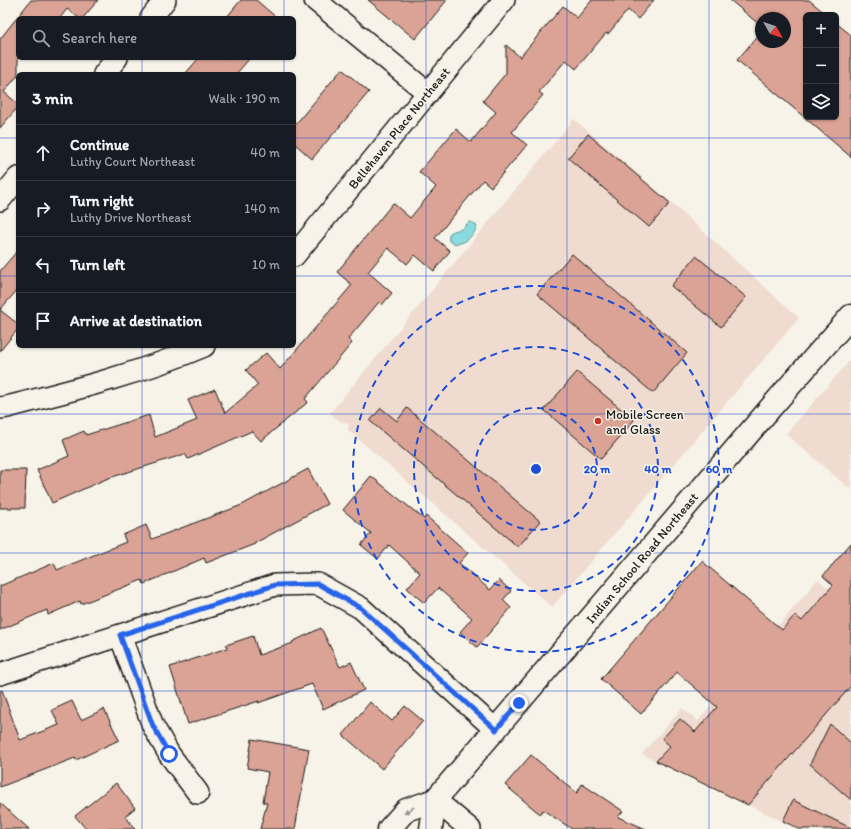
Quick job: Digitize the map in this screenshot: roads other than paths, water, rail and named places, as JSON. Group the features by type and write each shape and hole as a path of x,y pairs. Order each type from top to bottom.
{"street":[{"path":"152,16 165,0"},
{"path":"316,0 428,93"},
{"name":"Bellehaven Place Northeast","path":"296,254 504,0"},
{"path":"106,72 115,60"},
{"path":"0,200 16,180"},
{"name":"Indian School Road Northeast","path":"389,829 406,810 435,800 850,313"},
{"path":"0,408 92,386 199,348"},
{"path":"0,674 275,585 318,584 361,608 496,730"},
{"path":"120,635 153,726 169,754 198,793"},
{"path":"431,829 435,800"},
{"path":"435,800 470,829"}],"water":[{"path":"469,222 473,223 477,227 466,241 457,244 449,241 450,233 462,229"}],"place":[{"name":"Mobile Screen and Glass","path":"598,421"}]}
